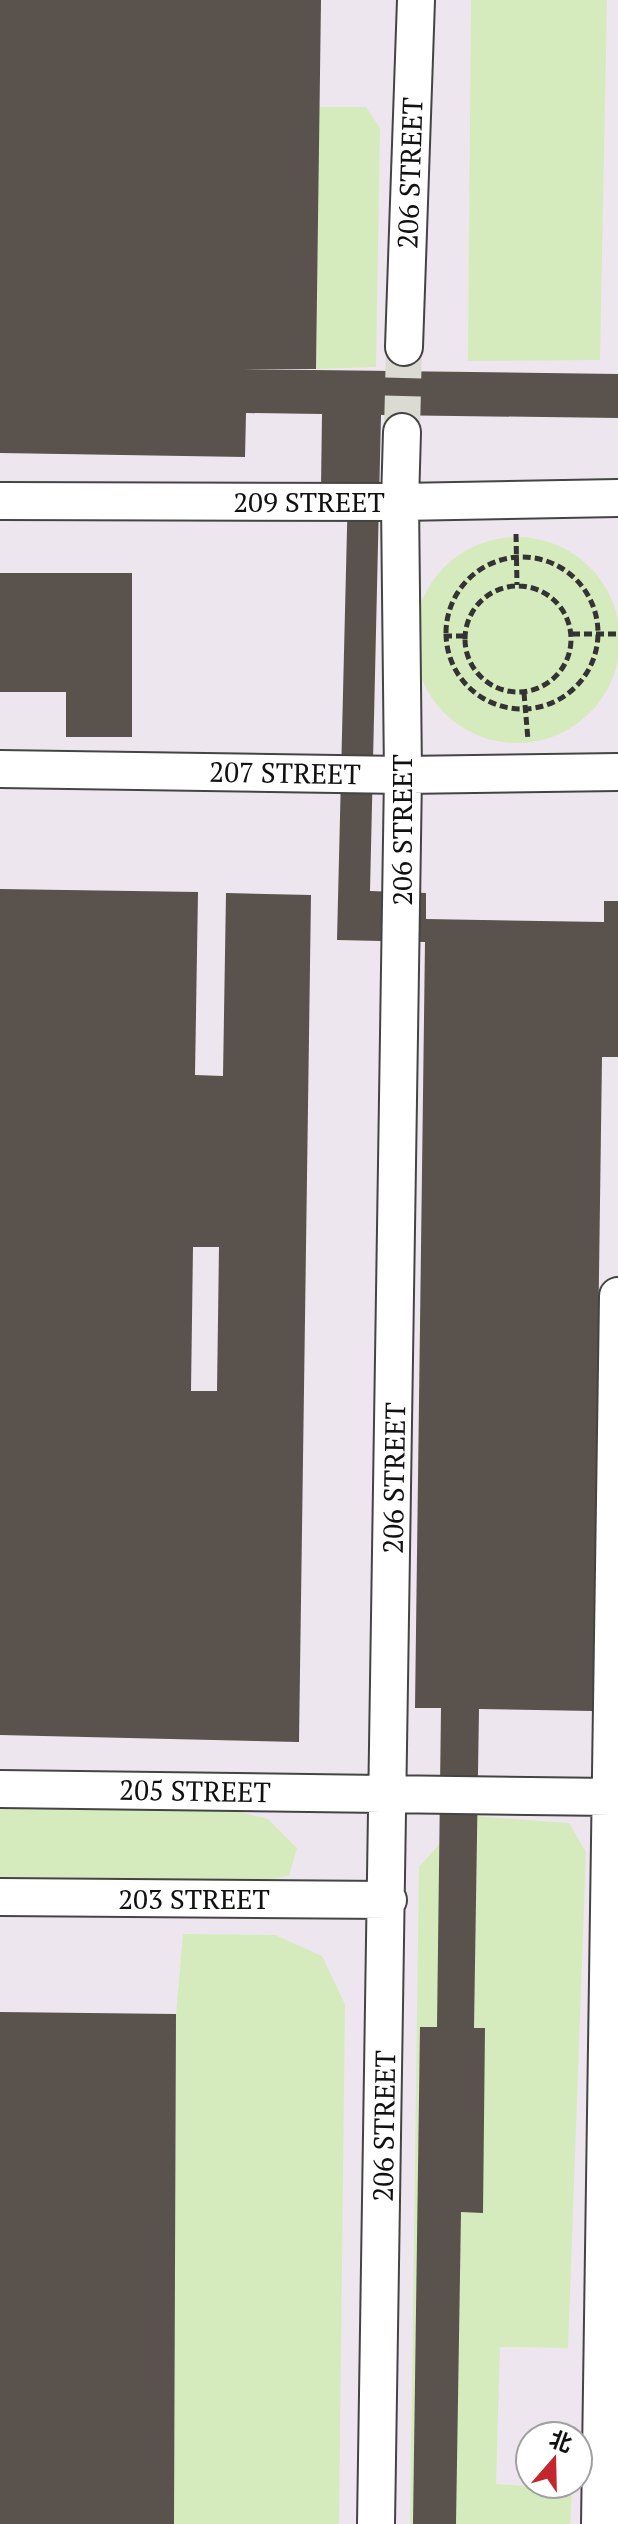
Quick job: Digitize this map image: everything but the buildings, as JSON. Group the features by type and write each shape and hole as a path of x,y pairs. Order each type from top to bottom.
{"street":[{"name":"206 STREET","path":"404,347 416,0"},
{"name":"206 STREET","path":"376,2524 403,775 402,432"},
{"name":"209 STREET","path":"0,501 400,502 618,498"},
{"name":"207 STREET","path":"0,769 403,775 618,772"},
{"path":"600,2524 613,1817 618,1296"},
{"name":"205 STREET","path":"0,1789 389,1793 613,1817"},
{"name":"203 STREET","path":"0,1897 388,1900"}],"path":[{"path":"515,500 517,585"},
{"path":"516,556 548,560 575,577 593,603 599,634 589,671 562,699 525,710 485,701 456,675 444,636 452,598 479,568 516,556"},
{"path":"517,585 537,589 554,599 566,615 572,634 567,662 550,683 524,693 493,688 470,667 463,636 471,610 491,592 517,585"},
{"path":"572,634 618,634"},
{"path":"524,693 531,773"}],"shaded area":[{"path":"0,0 618,0 618,2524 0,2524"}],"green space":[{"path":"471,0 607,0 600,360 468,361"},
{"path":"319,107 366,107 380,128 376,367 316,369"},
{"path":"517,537 556,545 590,567 612,601 620,640 612,679 590,713 556,735 517,743 478,735 444,713 422,679 414,640 422,601 444,567 478,545"},
{"path":"0,1801 202,1803 268,1819 297,1848 289,1876 244,1884 0,1882"},
{"path":"473,1816 569,1823 586,1852 568,2348 500,2347 496,2484 514,2485 514,2500 571,2500 570,2524 410,2524 419,1867 443,1840"},
{"path":"183,1934 275,1935 322,1956 345,2004 339,2524 174,2524 176,2014"}],"tunnel":[{"path":"402,432 404,347"}]}
